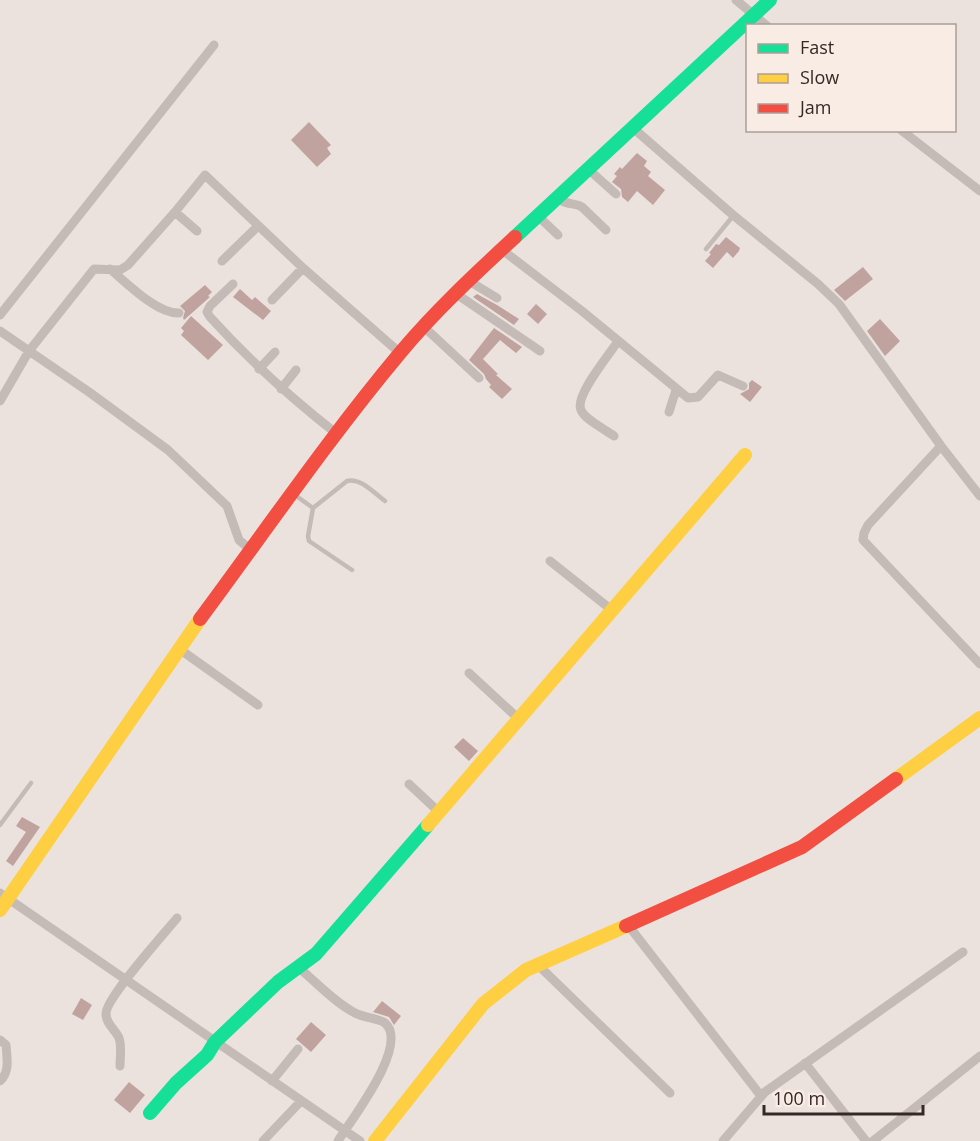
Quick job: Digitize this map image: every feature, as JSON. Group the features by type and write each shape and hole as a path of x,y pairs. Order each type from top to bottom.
{"street":[{"path":"736,0 764,24"},
{"path":"0,910 4,896 178,648 400,353 455,293 501,249 770,0"},
{"path":"0,315 214,45"},
{"path":"633,128 733,215 819,284 839,304 941,446 980,496"},
{"path":"905,132 980,191"},
{"path":"588,169 616,194"},
{"path":"0,401 29,351 94,269 120,270 128,265 205,175 303,268 400,353"},
{"path":"557,198 569,205 578,205 606,230"},
{"path":"175,212 196,231"},
{"path":"538,216 558,235"},
{"path":"222,261 258,226"},
{"path":"501,249 688,398 693,399 704,391 718,375 743,386"},
{"path":"272,300 303,268"},
{"path":"109,269 158,308 171,314 179,313"},
{"path":"469,280 497,298"},
{"path":"233,284 210,306 207,312 240,351 259,369 337,434"},
{"path":"455,293 540,351"},
{"path":"424,327 479,378"},
{"path":"0,331 168,450 227,506 239,540 251,550"},
{"path":"614,436 586,417 579,403 586,387 618,341"},
{"path":"259,369 275,352"},
{"path":"281,389 296,370"},
{"path":"669,412 676,390"},
{"path":"941,446 868,525 863,540 980,664"},
{"path":"150,1113 176,1083 207,1055 215,1042 278,982 316,954 440,813 745,456"},
{"path":"550,561 613,611"},
{"path":"178,648 258,705"},
{"path":"469,673 520,720"},
{"path":"375,1141 483,1004 526,970 802,847 980,718"},
{"path":"409,784 440,813"},
{"path":"4,896 360,1141"},
{"path":"120,1066 120,1043 106,1018 106,1009 177,918"},
{"path":"628,925 761,1096"},
{"path":"723,1141 761,1096 963,952"},
{"path":"538,965 670,1093"},
{"path":"298,967 347,1008 368,1018 383,1020 388,1025 391,1034 391,1045 384,1068 338,1141"},
{"path":"0,1040 6,1045 8,1067 0,1082"},
{"path":"272,1081 298,1049"},
{"path":"873,1141 980,1056"},
{"path":"805,1063 866,1141"},
{"path":"263,1141 301,1101"}],"lane":[{"path":"706,249 733,215"},
{"path":"352,570 309,541 314,508 347,481 352,480 358,481 385,501"},
{"path":"293,494 314,508"},
{"path":"0,825 31,783"}],"building":[{"path":"309,122 331,145 327,148 331,154 317,167 291,140"},
{"path":"637,153 647,161 644,166 651,172 648,176 665,190 653,205 637,191 628,202 622,197 621,189 612,182 617,176 614,174 620,167 622,169"},
{"path":"726,237 740,248 739,251 733,258 727,252 713,268 705,261 716,244 719,245"},
{"path":"863,267 873,279 845,301 834,290"},
{"path":"205,285 212,292 208,296 210,297 184,320 185,311 180,306"},
{"path":"240,289 252,300 255,297 271,311 263,320 233,297"},
{"path":"477,294 519,319 514,325 473,297"},
{"path":"536,304 547,314 538,324 527,314"},
{"path":"191,316 223,345 208,360 181,335 184,331 181,328"},
{"path":"880,319 900,341 885,356 867,331"},
{"path":"494,328 522,347 516,353 500,340 483,359 512,389 502,399 489,387 491,385 484,374 469,360"},
{"path":"752,380 762,387 750,402 740,394 749,389 749,383"},
{"path":"463,738 478,751 469,761 454,747"},
{"path":"22,817 40,827 13,866 6,861 26,832 16,826"},
{"path":"81,998 92,1005 83,1020 72,1014"},
{"path":"382,1001 401,1016 394,1025 389,1017 373,1012"},
{"path":"311,1022 326,1035 311,1052 296,1039"},
{"path":"129,1082 145,1095 130,1113 114,1100"}],"traffic: fast":[{"path":"515,237 770,0"},
{"path":"150,1113 176,1083 207,1055 215,1042 278,982 316,954 428,825"}],"traffic: slow":[{"path":"428,825 745,455"},
{"path":"0,910 200,619"},
{"path":"896,779 980,718"},
{"path":"375,1141 483,1004 526,970 626,926"}],"traffic: jam":[{"path":"200,619 323,451 413,337 515,237"},
{"path":"626,926 802,847 896,779"}]}
